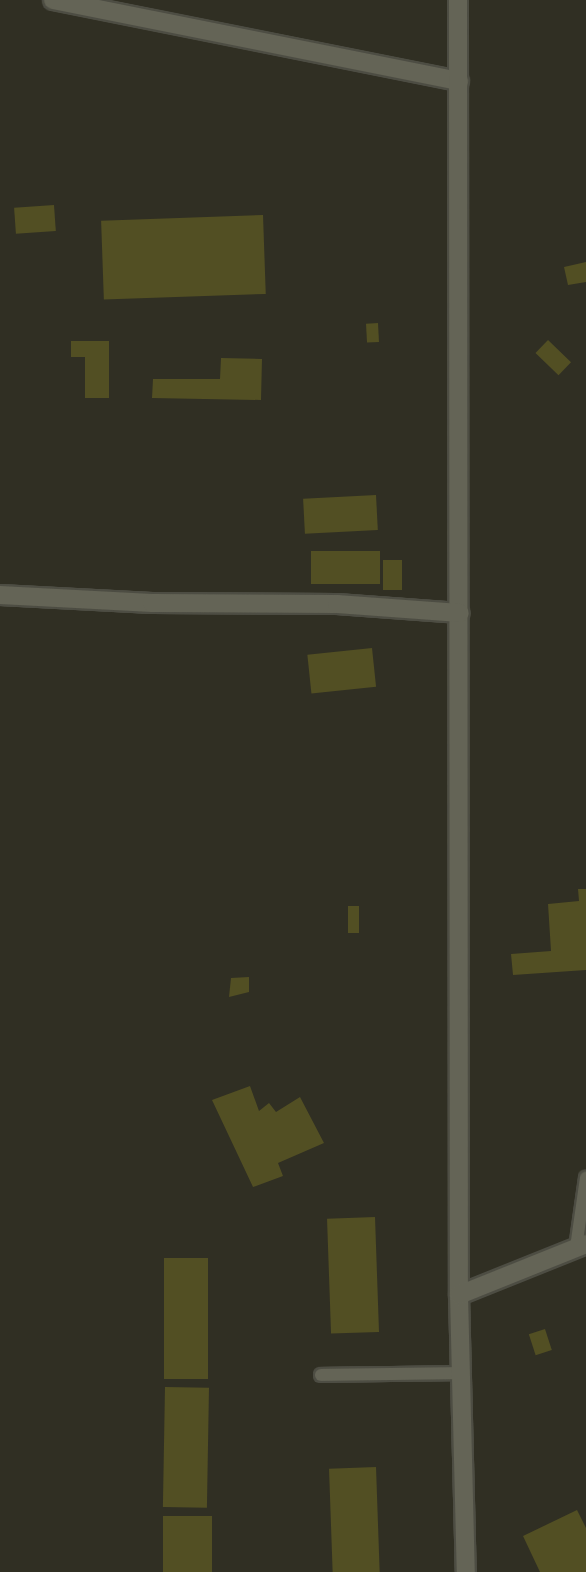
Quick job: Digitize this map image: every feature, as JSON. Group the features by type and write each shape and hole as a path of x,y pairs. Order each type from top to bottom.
{"street":[{"path":"53,0 459,80"},
{"path":"458,0 458,1295 466,1572"},
{"path":"0,595 152,603 337,604 460,613"},
{"path":"458,1295 581,1246"}],"lane":[{"path":"581,1246 586,1178"},
{"path":"321,1375 461,1373"}],"building":[{"path":"54,205 56,231 16,234 14,208"},
{"path":"263,215 266,294 104,300 101,221"},
{"path":"586,262 586,282 568,285 564,267"},
{"path":"378,323 379,342 367,343 366,324"},
{"path":"548,340 571,362 559,375 535,353"},
{"path":"71,341 109,341 109,398 85,398 85,357 71,357"},
{"path":"221,358 262,359 261,400 152,398 153,379 220,379"},
{"path":"376,495 378,530 305,534 303,499"},
{"path":"311,551 380,551 380,584 311,584"},
{"path":"383,560 402,560 402,590 383,590"},
{"path":"372,648 376,687 311,694 307,655"},
{"path":"578,889 586,889 586,970 513,975 511,954 551,951 548,904 579,901"},
{"path":"348,906 359,906 359,933 348,933"},
{"path":"249,977 249,992 229,997 231,978"},
{"path":"250,1086 259,1111 269,1103 276,1112 300,1097 324,1143 278,1163 283,1176 253,1187 212,1100"},
{"path":"375,1217 379,1332 331,1334 327,1219"},
{"path":"164,1258 208,1258 208,1379 164,1379"},
{"path":"545,1329 552,1350 536,1355 529,1334"},
{"path":"165,1387 209,1388 207,1508 163,1507"},
{"path":"376,1467 380,1572 333,1572 329,1469"},
{"path":"577,1510 586,1528 586,1572 540,1572 523,1536"},
{"path":"163,1516 212,1516 212,1572 163,1572"}]}
